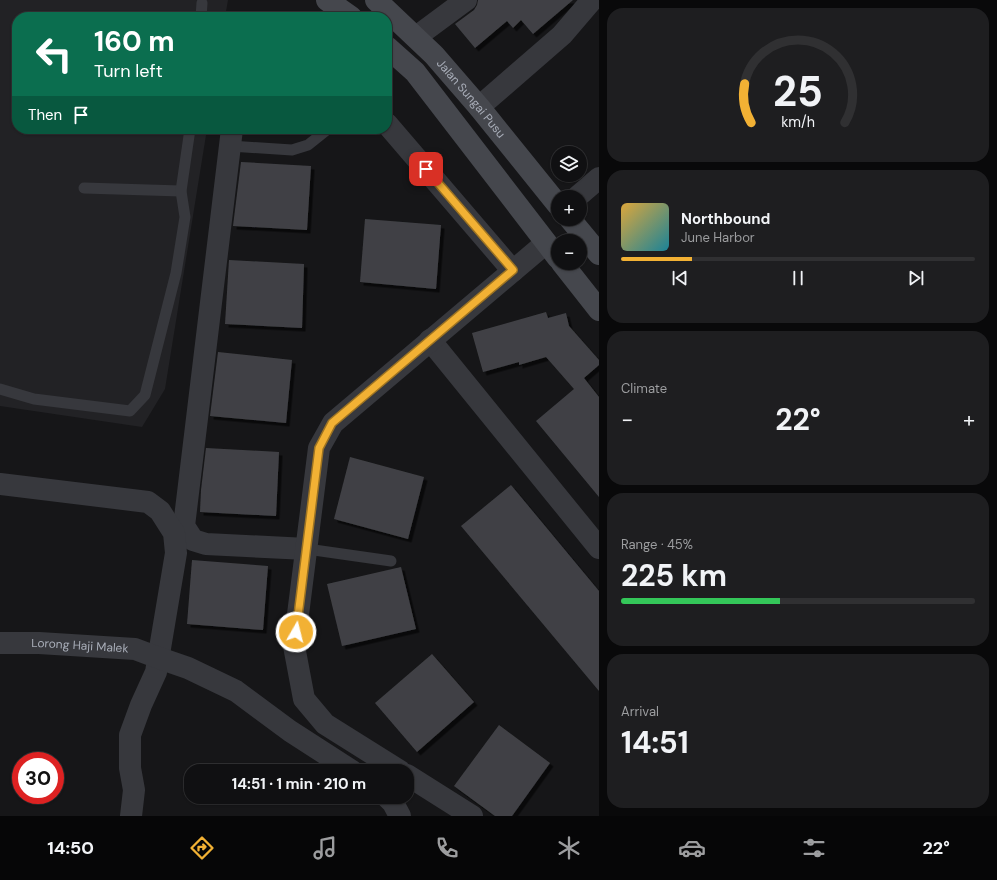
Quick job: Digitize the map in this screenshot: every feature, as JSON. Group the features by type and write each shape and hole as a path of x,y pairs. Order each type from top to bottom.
{"main road":[{"path":"327,0 344,12"},
{"name":"Jalan Sungai Pusu","path":"376,0 389,12"},
{"name":"Jalan Sungai Pusu","path":"392,15 434,55 551,196"},
{"path":"392,51 415,72 551,250"},
{"path":"576,226 599,254"},
{"path":"568,270 599,310"}],"street":[{"path":"416,37 466,0"},
{"path":"479,108 562,34 592,0"},
{"path":"392,130 513,270"},
{"path":"231,137 184,526 193,540 206,544 307,549"},
{"path":"585,190 599,178"},
{"path":"389,764 325,724 304,699 294,646 319,448 332,423 513,270 551,251"},
{"path":"430,340 599,548"},
{"path":"0,484 148,502 160,511 174,533 176,553 156,672 141,704 130,735 130,768 134,790 131,816"},
{"name":"Lorong Haji Malek","path":"0,643 39,643 135,649 188,668 236,691 290,731 341,764"},
{"path":"414,779 472,816"},
{"path":"394,804 400,816"}],"lane":[{"path":"201,12 202,3"},
{"path":"0,389 34,399 130,411 145,395 176,273 185,217 180,191 189,134"},
{"path":"231,137 292,150 308,145 322,134"},
{"path":"84,188 180,191"},
{"path":"307,549 391,561"}],"shaded area":[{"path":"0,0 228,0 226,12 12,12 12,134 206,134 165,389 142,427 0,406"}],"building":[{"path":"478,0 573,0 533,34 521,20 513,28 507,21 475,48 455,24 474,10"},
{"path":"241,162 311,166 307,230 233,226"},
{"path":"365,219 441,225 436,289 360,282"},
{"path":"229,260 304,264 302,328 225,324"},
{"path":"546,312 548,318 566,313 569,326 599,360 599,365 584,378 599,397 599,497 536,421 574,389 546,357 519,365 519,362 483,372 472,333"},
{"path":"218,352 292,360 286,423 210,416"},
{"path":"206,448 279,452 276,516 200,512"},
{"path":"350,457 424,477 408,539 334,519"},
{"path":"511,485 599,591 599,691 461,526"},
{"path":"192,560 268,566 263,630 187,624"},
{"path":"401,567 416,629 342,646 327,584"},
{"path":"432,654 474,702 417,752 375,703"},
{"path":"499,725 550,763 512,816 495,816 454,786"}],"route":[{"path":"296,632 319,448 332,423 513,270 426,169"}]}
